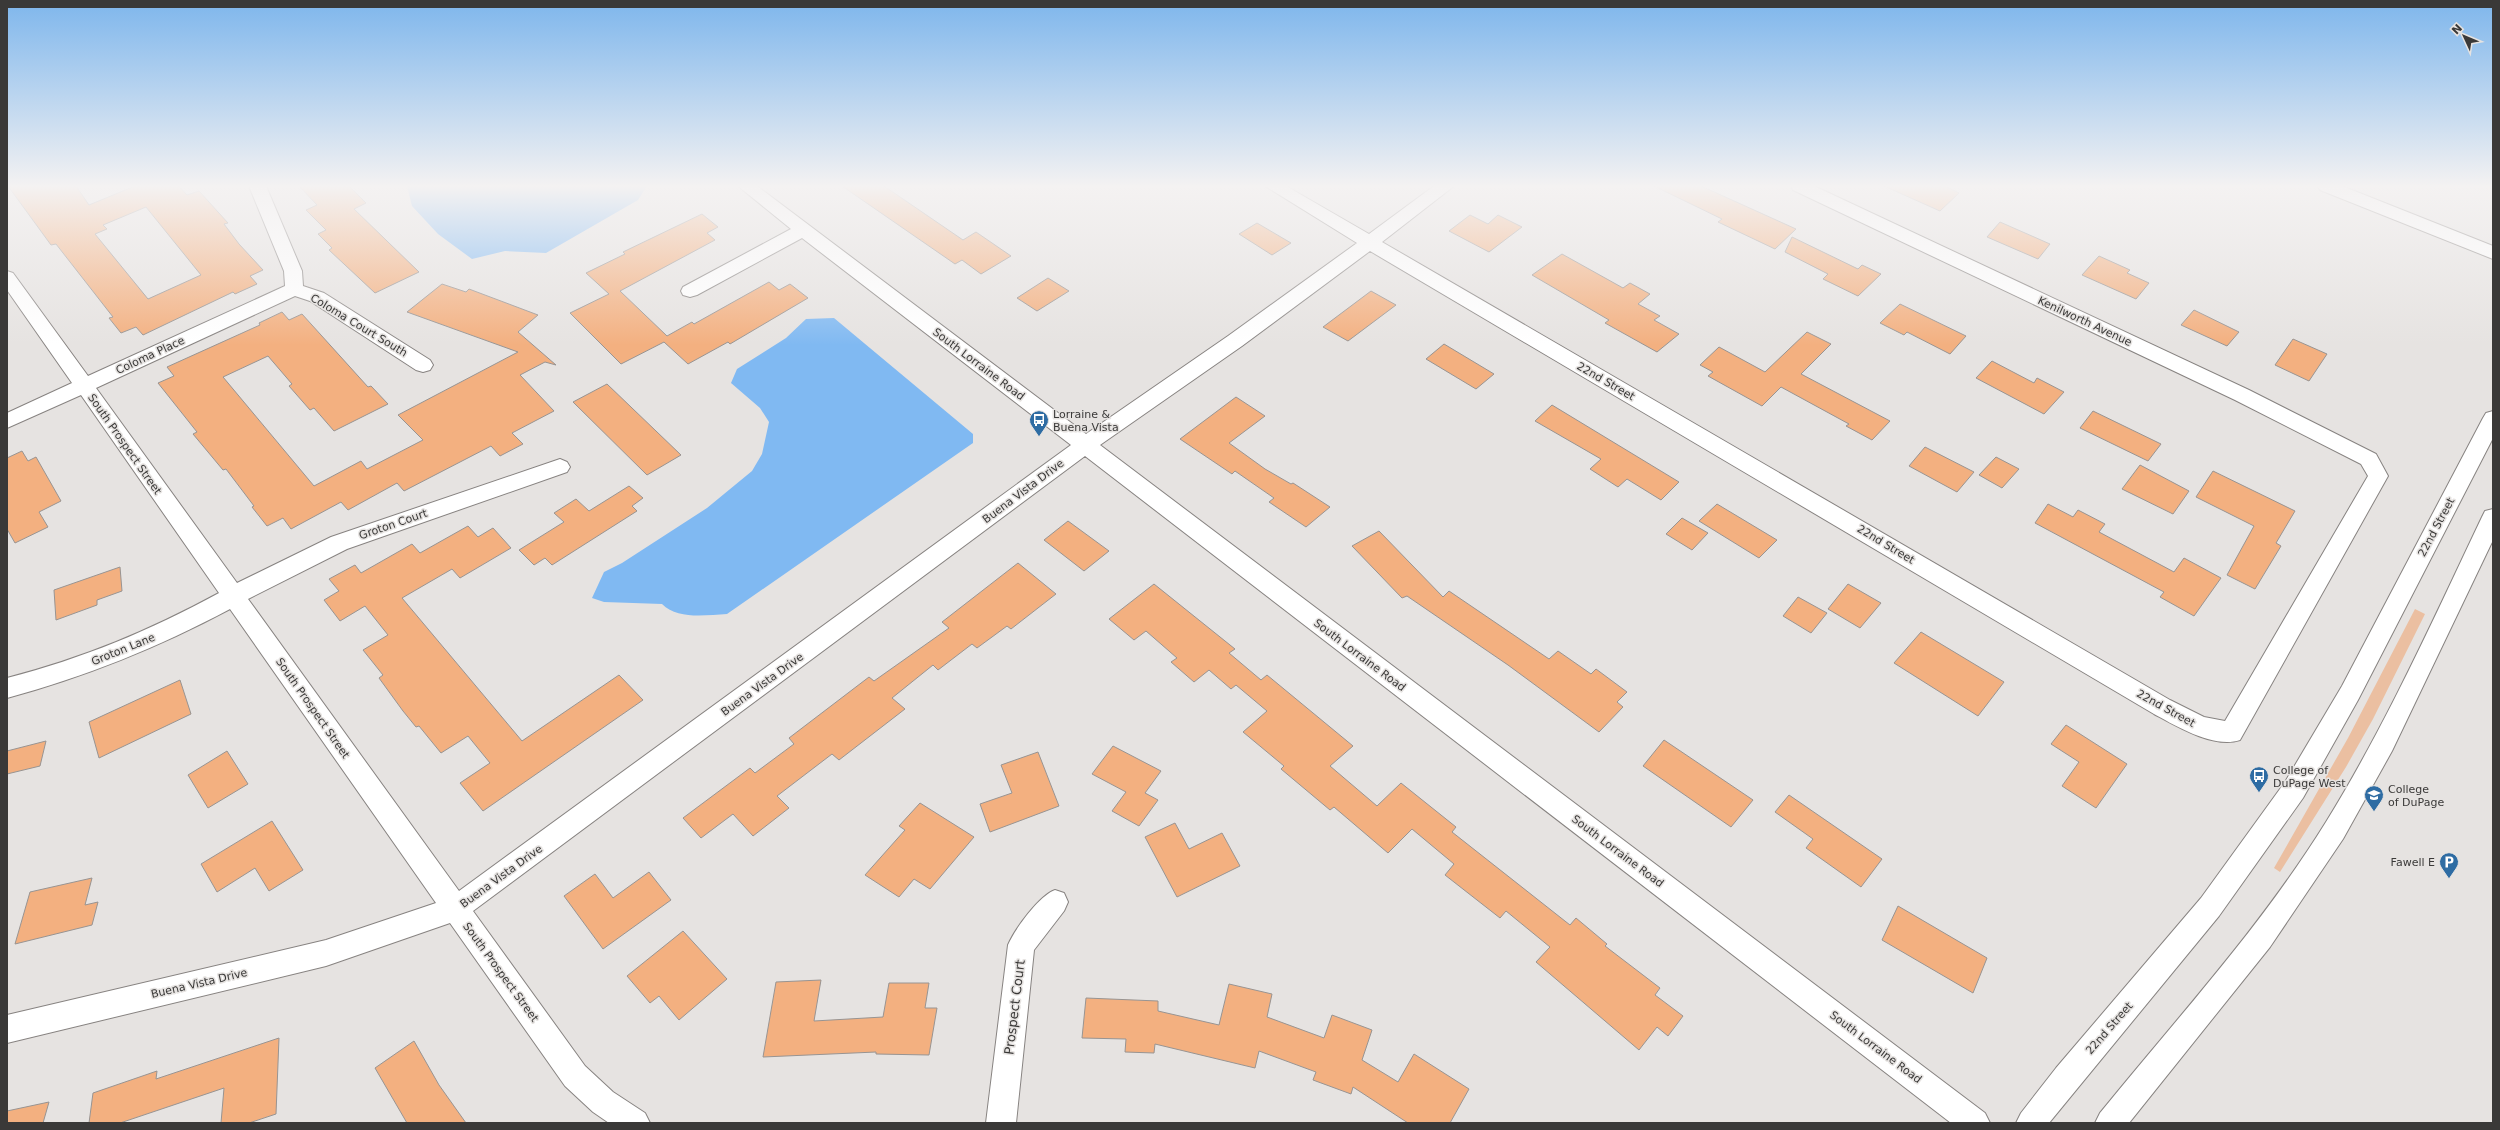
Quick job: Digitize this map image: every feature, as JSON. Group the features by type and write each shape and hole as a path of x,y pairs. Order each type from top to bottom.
{"street":[{"path":"279,239 293,271 294,288"},
{"path":"690,291 787,239"},
{"name":"South Lorraine Road","path":"814,239 1975,1123"},
{"name":"22nd Street","path":"1362,239 2162,707 2199,726 2231,733 2378,476 2369,459"},
{"name":"Buena Vista Drive","path":"7,1030 326,953 455,909 1085,445 1240,337 1373,239"},
{"name":"Kenilworth Avenue","path":"1911,239 2242,395 2369,459"},
{"path":"2457,239 2493,253"},
{"name":"South Prospect Street","path":"7,277 575,1076 603,1102 635,1123"},
{"name":"Coloma Court South","path":"294,288 317,297 423,365"},
{"name":"Coloma Place","path":"7,420 294,288"},
{"name":"22nd Street","path":"2031,1123 2066,1078 2210,907 2294,790 2350,693 2493,418"},
{"name":"Groton Court","path":"234,597 305,557 339,543 560,467"},
{"path":"2110,1123 2258,941 2308,872 2382,746 2493,517"},
{"name":"Groton Lane","path":"7,688 60,674 108,657 153,638 234,597"},
{"name":"Prospect Court","path":"1001,1123 1012,1012 1021,945 1055,902"}],"shaded area":[{"path":"2415,609 2425,614 2373,719 2346,767 2280,872 2274,868 2348,738"}],"water":[{"path":"444,239 571,239 546,253 505,251 472,259"},
{"path":"834,318 973,434 973,443 727,614 684,614 669,609 662,604 604,602 592,598 604,572 622,563 707,508 752,471 762,454 769,422 760,408 731,383 737,369 786,338 806,319"}],"building":[{"path":"46,239 99,239 148,299 201,275 172,239 235,239 263,270 250,276 257,284 235,294 233,292 143,335 136,327 121,333 109,318 113,317 56,244 51,245"},
{"path":"323,239 385,239 419,272 375,293 329,250 332,248"},
{"path":"651,239 714,239 715,240 620,291 667,336 692,322 694,324 769,282 779,290 790,284 808,298 730,344 728,342 688,364 664,342 621,364 570,313 609,294 586,273 625,254 623,252"},
{"path":"918,239 961,239 963,240 986,239 1011,256 981,274 962,260 955,264"},
{"path":"1246,239 1284,239 1291,243 1272,255"},
{"path":"1464,239 1507,239 1489,252"},
{"path":"1753,239 1786,239 1775,249"},
{"path":"1791,239 1796,239 1858,269 1862,265 1881,274 1858,296 1823,279 1828,274 1785,252"},
{"path":"1991,239 2038,239 2050,244 2038,259"},
{"path":"1562,254 1623,288 1630,283 1650,294 1638,304 1660,316 1654,320 1679,334 1657,352 1605,323 1609,320 1532,275"},
{"path":"2099,256 2130,270 2127,273 2149,283 2136,299 2082,275"},
{"path":"1048,278 1069,291 1037,311 1017,298"},
{"path":"442,284 466,292 469,289 538,315 518,332 556,365 545,362 520,375 554,411 512,433 523,444 500,456 491,446 404,491 397,483 348,510 341,502 291,529 283,518 267,526 226,469 223,470 193,434 197,432 158,383 174,376 167,367 260,325 259,323 282,312 289,320 302,314 368,387 371,386 388,404 334,431 314,408 310,410 289,386 292,384 268,356 223,377 314,486 361,461 367,469 423,440 398,415 518,352 407,312"},
{"path":"1371,291 1396,305 1348,341 1323,327"},
{"path":"1900,304 1966,336 1950,354 1907,332 1904,335 1880,323"},
{"path":"2194,310 2239,332 2227,346 2181,325"},
{"path":"1807,332 1831,344 1801,374 1890,421 1872,440 1846,426 1849,424 1781,387 1762,406 1708,376 1713,372 1700,365 1719,347 1765,372"},
{"path":"2293,339 2327,354 2309,381 2275,365"},
{"path":"1444,344 1494,374 1476,389 1426,359"},
{"path":"1992,361 2034,383 2037,378 2064,392 2044,414 1976,378"},
{"path":"607,384 681,455 647,475 573,402"},
{"path":"1236,397 1265,416 1229,443 1265,469 1291,484 1293,483 1330,507 1306,527 1269,502 1274,498 1235,471 1232,474 1180,439"},
{"path":"1552,405 1679,482 1661,500 1627,479 1618,487 1590,469 1601,459 1535,421"},
{"path":"2093,411 2161,444 2148,461 2080,428"},
{"path":"1925,447 1974,472 1957,492 1909,466"},
{"path":"22,451 28,461 36,457 61,501 39,512 48,527 15,543 7,529 7,458"},
{"path":"1996,457 2019,469 2002,488 1979,475"},
{"path":"2140,465 2189,491 2173,514 2122,489"},
{"path":"2213,471 2295,511 2276,543 2281,546 2255,589 2227,575 2254,526 2196,497"},
{"path":"629,486 643,498 632,506 637,511 552,565 545,558 534,565 519,550 564,522 554,513 576,499 589,511"},
{"path":"1717,504 1777,540 1759,558 1699,521"},
{"path":"2048,504 2073,517 2078,510 2105,524 2099,532 2174,572 2184,558 2221,578 2194,616 2160,597 2164,592 2035,523"},
{"path":"1682,518 1708,533 1692,550 1666,534"},
{"path":"1068,521 1109,551 1084,571 1044,540"},
{"path":"468,526 478,537 493,528 511,548 460,578 452,569 402,598 522,741 619,675 643,700 483,811 460,783 490,763 468,736 441,753 419,726 416,727 403,711 379,678 383,675 363,650 388,635 365,606 340,621 324,600 339,591 329,579 355,565 361,573 412,544 420,553"},
{"path":"1379,531 1443,597 1449,591 1549,659 1558,651 1591,674 1596,669 1627,692 1617,702 1623,707 1599,732 1508,665 1407,596 1402,598 1352,546"},
{"path":"1018,563 1056,594 1011,629 1007,626 977,648 972,644 938,670 933,665 892,698 905,709 839,760 832,754 777,796 789,808 753,836 733,814 701,838 683,818 750,768 755,773 794,744 789,738 869,677 874,681 949,628 942,622"},
{"path":"120,567 122,591 97,600 97,605 56,620 54,590"},
{"path":"1154,584 1235,649 1229,653 1261,680 1267,675 1353,746 1330,766 1377,806 1401,783 1456,827 1452,832 1570,925 1576,918 1607,944 1605,946 1660,988 1655,995 1683,1016 1668,1036 1657,1027 1639,1050 1536,962 1550,947 1506,911 1500,918 1445,875 1454,864 1412,829 1388,853 1334,807 1330,810 1281,769 1284,766 1243,732 1267,711 1236,685 1231,689 1209,670 1194,682 1171,662 1177,658 1146,631 1134,640 1109,619"},
{"path":"1848,584 1881,603 1860,628 1828,609"},
{"path":"1798,597 1827,613 1811,633 1783,616"},
{"path":"1921,632 2004,682 1978,716 1894,663"},
{"path":"180,680 191,714 99,758 89,722"},
{"path":"2066,725 2127,764 2096,808 2062,786 2079,762 2051,744"},
{"path":"1664,740 1753,800 1731,827 1643,766"},
{"path":"46,741 40,766 7,774 7,751"},
{"path":"1113,746 1161,771 1145,793 1158,800 1139,826 1112,811 1126,792 1092,774"},
{"path":"227,751 248,784 208,808 188,775"},
{"path":"1038,752 1059,806 990,832 980,804 1012,793 1001,765"},
{"path":"1789,795 1882,859 1861,887 1806,848 1813,839 1775,812"},
{"path":"920,803 974,837 930,889 914,879 899,897 865,875 905,830 899,826"},
{"path":"272,821 303,870 269,891 255,868 217,892 201,864"},
{"path":"1175,823 1189,849 1222,833 1240,866 1177,897 1145,837"},
{"path":"649,872 671,900 603,949 564,896 595,874 613,898"},
{"path":"92,878 85,905 98,902 92,925 15,944 30,892"},
{"path":"1898,906 1987,958 1973,993 1882,940"},
{"path":"683,931 727,979 679,1020 659,996 650,1003 627,976"},
{"path":"821,980 814,1021 883,1017 889,983 929,983 925,1008 937,1008 929,1055 876,1054 876,1052 763,1057 776,982"},
{"path":"1229,984 1272,994 1267,1017 1324,1038 1332,1015 1372,1030 1362,1060 1398,1082 1414,1054 1469,1089 1450,1123 1408,1123 1353,1087 1351,1094 1313,1080 1316,1072 1259,1051 1255,1068 1155,1044 1154,1053 1125,1052 1126,1039 1082,1038 1086,998 1158,1001 1158,1011 1219,1025"},
{"path":"279,1038 276,1114 249,1123 221,1123 224,1088 120,1123 89,1123 93,1093 157,1071 156,1079"},
{"path":"414,1041 439,1085 466,1123 407,1123 375,1068"},
{"path":"49,1102 43,1123 7,1123 7,1111"}],"place":[{"name":"Lorraine & Buena Vista","path":"1039,437"},
{"name":"College of DuPage West","path":"2259,793"},
{"name":"College of DuPage","path":"2374,812"},
{"name":"Fawell E","path":"2449,879"}]}
